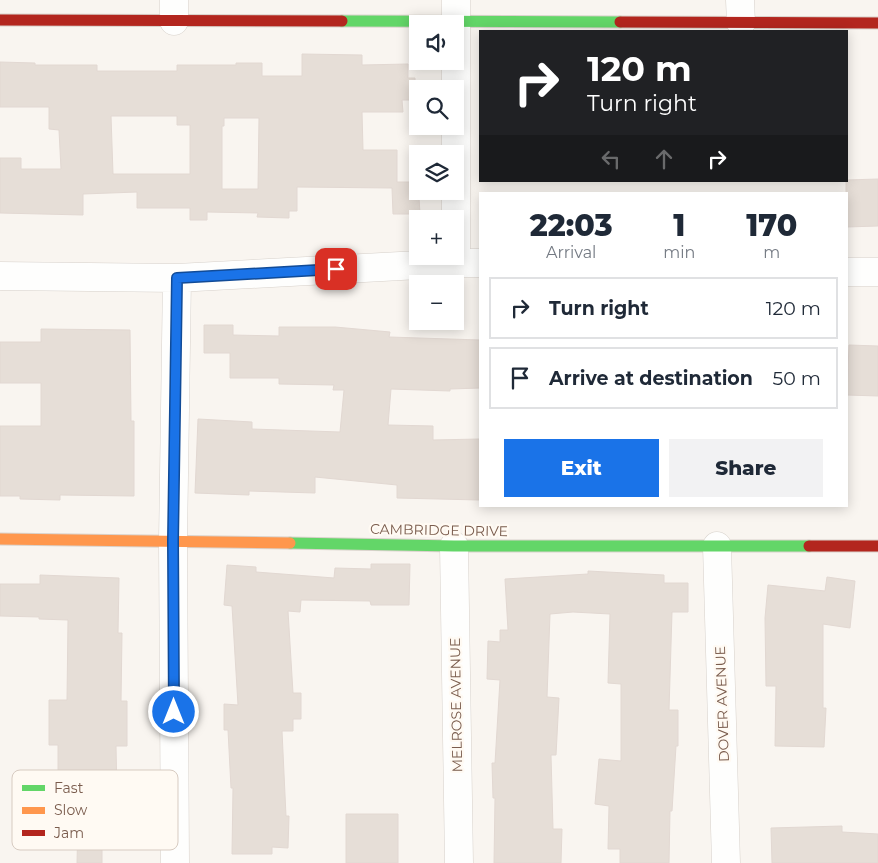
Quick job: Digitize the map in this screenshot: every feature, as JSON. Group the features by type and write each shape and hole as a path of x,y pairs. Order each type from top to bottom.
{"street":[{"path":"0,20 174,10 741,11 878,23"},
{"path":"0,276 177,278 468,263 456,11"},
{"path":"848,272 878,272"},
{"path":"174,770 173,541 177,278"},
{"name":"CAMBRIDGE DRIVE","path":"0,539 454,546 878,546"},
{"name":"MELROSE AVENUE","path":"454,546 459,863"},
{"name":"DOVER AVENUE","path":"717,546 726,863"},
{"path":"174,850 174,863"}],"building":[{"path":"302,54 362,55 362,65 408,64 408,78 415,78 415,80 409,80 409,100 402,100 403,112 362,112 363,150 397,150 397,182 409,182 409,200 419,200 420,210 409,210 409,214 393,214 392,188 297,187 297,211 289,211 289,218 257,217 258,213 207,212 207,220 190,220 190,208 137,208 137,192 83,194 83,215 0,213 0,158 21,158 21,169 61,169 59,130 49,129 49,107 0,107 0,62 35,63 35,65 97,65 97,71 177,71 177,65 262,63 262,76 302,76","holes":["111,116 177,116 177,125 190,125 190,174 113,174","224,118 259,118 258,189 222,189 222,126 224,126"]},
{"path":"878,179 878,226 848,227 848,192 846,192 846,182 848,180"},
{"path":"204,325 233,325 233,335 279,336 279,327 335,327 390,332 389,337 479,340 479,388 450,389 450,391 391,389 388,425 433,426 433,440 479,439 479,500 397,498 397,485 315,477 315,493 249,491 249,495 195,493 198,419 252,422 252,429 340,432 344,390 333,390 334,385 279,384 279,378 230,378 230,353 204,353"},
{"path":"41,329 130,330 131,421 134,421 134,496 60,495 60,500 20,499 20,496 0,496 0,426 41,426 41,383 0,383 0,342 41,342"},
{"path":"849,345 878,346 878,396 848,395"},
{"path":"371,564 410,564 409,605 371,605 370,601 301,600 300,612 288,611 293,693 301,693 301,719 293,719 293,731 282,731 286,816 289,816 288,848 272,847 272,854 232,854 233,788 231,788 228,730 224,730 224,704 238,705 232,606 224,605 227,565 256,567 256,572 334,578 335,568 371,569"},
{"path":"588,571 664,575 664,583 688,583 688,612 672,612 669,710 678,710 678,746 676,746 672,811 670,811 669,863 620,863 620,849 608,849 609,806 595,804 599,759 621,761 621,684 608,683 610,614 573,612 550,614 547,697 559,698 556,755 551,755 553,829 562,829 561,863 494,863 495,798 493,798 492,763 495,763 500,680 487,679 488,641 500,642 500,630 508,630 505,579 588,574"},
{"path":"40,575 119,578 118,633 122,633 121,701 127,701 127,746 116,746 116,770 58,770 58,745 49,745 49,700 67,700 68,620 0,616 0,584 40,584"},
{"path":"827,577 855,581 850,628 823,624 823,708 826,708 824,747 775,746 776,686 766,686 765,618 768,585 825,591"},
{"path":"346,814 398,814 398,863 346,863"},
{"path":"842,826 842,832 878,834 878,863 772,863 771,828"},
{"path":"77,850 102,850 102,863 77,863"}],"traffic: fast":[{"path":"342,21 620,22"},
{"path":"290,543 454,546 809,546"}],"traffic: slow":[{"path":"0,539 290,543"}],"traffic: jam":[{"path":"0,20 342,21"},
{"path":"620,22 878,23"},
{"path":"809,546 878,546"}],"route":[{"path":"174,712 173,541 177,278 336,269"}]}
